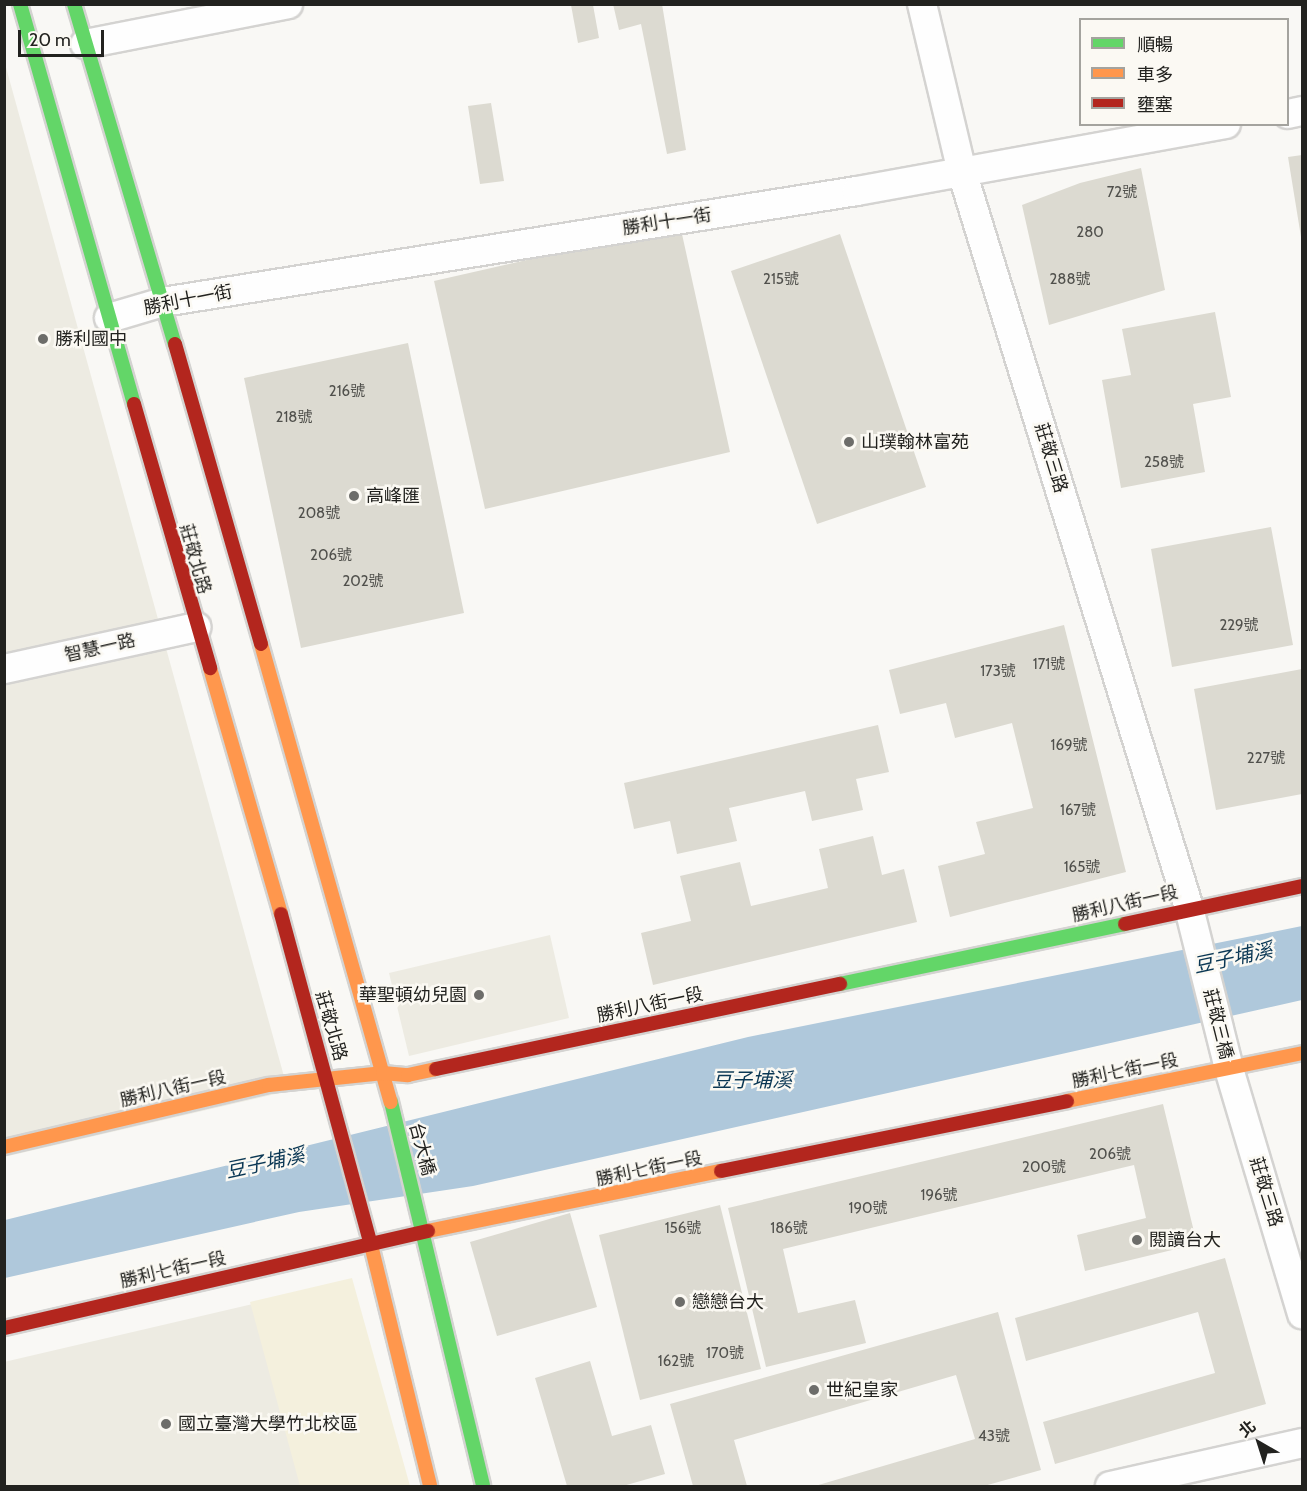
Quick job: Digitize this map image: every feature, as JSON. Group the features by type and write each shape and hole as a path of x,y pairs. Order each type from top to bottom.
{"street":[{"name":"莊敬北路","path":"74,4 163,302 393,1109"},
{"path":"85,44 288,4"},
{"name":"莊敬三路","path":"922,4 962,172 1189,908"},
{"name":"莊敬北路","path":"15,8 109,318 340,1122 371,1243"},
{"name":"勝利十一街","path":"109,318 163,302 962,172 1215,126"},
{"name":"智慧一路","path":"4,669 196,627"},
{"name":"勝利八街一段","path":"4,1147 269,1085 328,1081 382,1072 408,1075 1189,908 1302,886"},
{"name":"莊敬三橋","path":"1189,908 1229,1069"},
{"name":"勝利七街一段","path":"4,1328 371,1243 1302,1053"},
{"name":"莊敬三路","path":"1229,1069 1302,1314"},
{"name":"台大橋","path":"393,1109 424,1232"},
{"path":"424,1232 483,1486"},
{"path":"371,1243 430,1486"},
{"path":"1110,1486 1302,1443"}],"shaded area":[{"path":"4,60 288,1091 4,1157"},
{"name":"華聖頓幼兒園","path":"550,935 569,1018 409,1056 389,973"},
{"path":"352,1278 410,1486 300,1486 250,1302"},
{"name":"國立臺灣大學竹北校區","path":"291,1295 344,1486 5,1486 4,1362"}],"water":[{"name":"豆子埔溪","path":"1302,926 1302,1000 473,1186 299,1212 5,1278 5,1220 748,1037"}],"building":[{"path":"613,4 662,4 686,150 667,154 641,24 619,30"},
{"path":"571,5 593,5 599,38 578,43"},
{"path":"491,103 504,181 480,184 468,106"},
{"path":"1302,155 1302,237 1301,237 1288,157"},
{"path":"1141,168 1165,290 1049,325 1022,205 1080,183"},
{"path":"680,225 730,452 485,509 434,281"},
{"path":"840,234 926,487 817,524 731,271"},
{"path":"1215,312 1231,397 1193,404 1205,472 1121,488 1102,380 1131,375 1122,329"},
{"name":"高峰匯","path":"408,343 464,613 301,648 244,378"},
{"path":"1271,527 1293,645 1172,667 1151,549"},
{"path":"1064,625 1126,872 950,917 938,866 985,854 976,822 1033,808 1012,723 955,738 946,703 900,714 889,670"},
{"path":"1302,669 1302,794 1216,810 1194,689"},
{"path":"878,725 889,772 856,779 863,810 812,821 805,791 729,808 737,841 677,854 670,821 634,829 624,783"},
{"path":"873,836 882,875 904,869 917,922 653,985 641,933 691,921 680,876 740,862 751,906 828,888 819,849"},
{"name":"閱讀台大","path":"1163,1104 1197,1244 1085,1271 1077,1235 1146,1218 1134,1165 783,1249 798,1313 855,1300 866,1343 766,1367 728,1208"},
{"name":"戀戀台大","path":"720,1205 761,1369 640,1400 599,1235"},
{"path":"570,1213 597,1307 497,1336 470,1242"},
{"path":"1225,1258 1266,1404 1055,1464 1043,1422 1215,1373 1198,1312 1026,1361 1015,1318"},
{"name":"世紀皇家","path":"998,1312 1041,1470 984,1486 815,1486 975,1439 956,1375 734,1440 747,1486 693,1486 670,1404"},
{"path":"590,1361 612,1436 651,1425 665,1474 623,1486 567,1486 535,1378"}],"traffic: fast":[{"path":"20,4 134,404"},
{"path":"74,4 175,344"},
{"path":"840,984 1125,924"},
{"path":"391,1102 483,1486"}],"traffic: slow":[{"path":"261,644 391,1102"},
{"path":"210,668 281,914"},
{"path":"1067,1101 1302,1053"},
{"path":"4,1147 269,1085 383,1073 408,1075 436,1069"},
{"path":"428,1231 721,1171"},
{"path":"370,1241 430,1486"}],"traffic: jam":[{"path":"175,344 261,644"},
{"path":"134,404 210,668"},
{"path":"1125,924 1302,886"},
{"path":"281,914 370,1241"},
{"path":"436,1069 840,984"},
{"path":"721,1171 1067,1101"},
{"path":"4,1328 428,1231"}],"place":[{"name":"勝利國中","path":"43,339"},
{"name":"山璞翰林富苑","path":"849,442"},
{"name":"高峰匯","path":"354,496"},
{"name":"華聖頓幼兒園","path":"479,995"},
{"name":"閱讀台大","path":"1137,1240"},
{"name":"戀戀台大","path":"680,1302"},
{"name":"世紀皇家","path":"814,1390"},
{"name":"國立臺灣大學竹北校區","path":"166,1424"}]}
